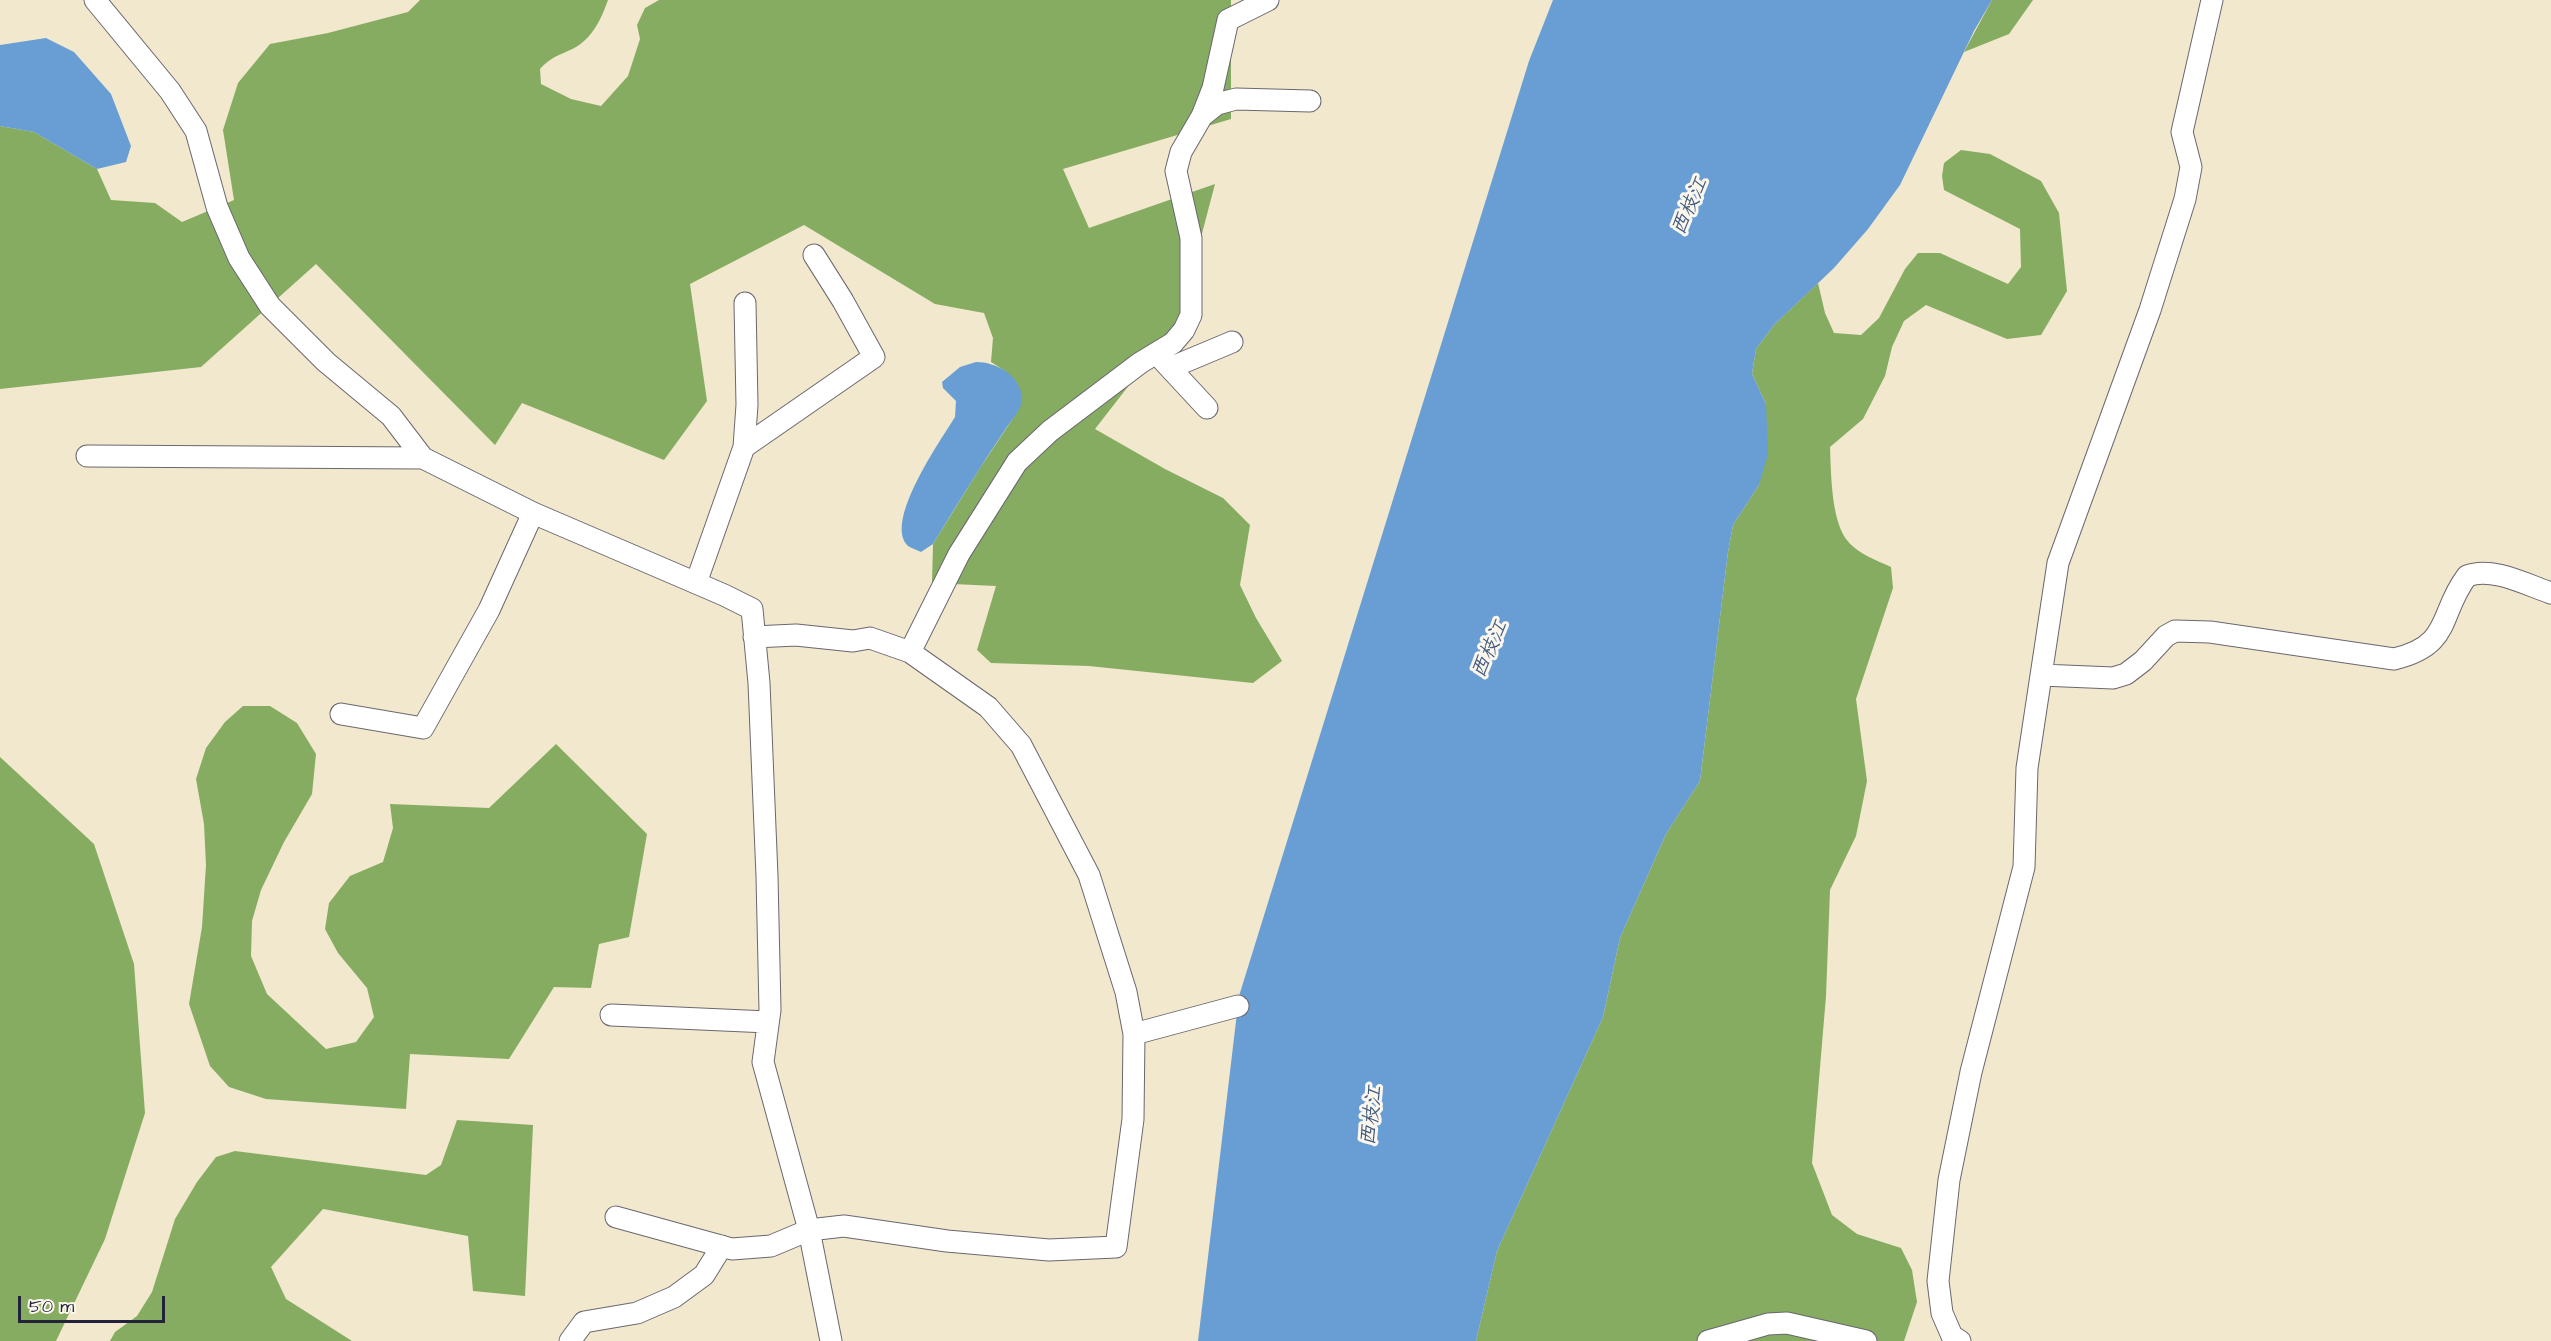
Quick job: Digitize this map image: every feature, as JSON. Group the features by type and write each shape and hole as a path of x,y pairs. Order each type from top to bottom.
{"street":[{"path":"95,0 170,91 196,131 218,207 239,258 270,306 326,362 391,416 423,458 533,513 752,609 759,683 767,876 768,1022 763,1062 809,1230 831,1341"},
{"path":"1163,361 1173,343 1184,330 1191,315 1191,238 1176,171 1181,152 1202,116 1213,88 1228,20 1268,0"},
{"path":"1960,1341 1952,1336 1942,1313 1938,1281 1949,1180 1971,1072 2025,867 2027,768 2058,563 2150,310 2185,199 2191,167 2182,132 2212,0"},
{"path":"1202,116 1217,104 1236,99 1311,101"},
{"path":"744,447 874,357 814,255"},
{"path":"696,583 744,447 747,405 745,303"},
{"path":"910,652 959,554 1017,462 1050,431 1140,363 1163,361 1232,342"},
{"path":"1163,361 1207,408"},
{"path":"87,456 423,458"},
{"path":"341,714 423,728 489,610 533,513"},
{"path":"2041,675 2113,678 2126,674 2143,661 2166,636 2175,631 2210,632 2394,659 2412,654 2431,643 2449,614 2467,576 2475,572 2489,573 2551,593"},
{"path":"616,1217 732,1249 771,1246 809,1230 844,1226 948,1240 1049,1250 1116,1247 1133,1119 1134,1034 1126,992 1089,875 1021,745 988,707 910,652 870,638 853,641 796,635 754,637"},
{"path":"1134,1034 1238,1006"},
{"path":"611,1015 768,1022"},
{"path":"570,1341 584,1322 637,1313 674,1297 704,1275 722,1246"},
{"path":"1708,1341 1768,1323 1786,1323 1866,1341"}],"green space":[{"path":"420,0 608,0 599,22 588,37 579,45 551,59 540,69 541,84 571,99 601,106 628,76 640,39 637,25 645,8 659,0 1231,0 1231,119 1063,169 1089,228 1215,184 1179,321 1095,429 1165,469 1223,498 1250,525 1240,585 1256,618 1282,661 1253,683 1089,666 991,663 977,650 996,586 932,583 933,544 1018,411 1005,371 991,362 993,338 984,313 935,304 804,225 690,284 707,401 664,460 522,403 495,445 316,264 201,367 0,389 0,126 34,132 97,169 111,200 155,203 182,222 234,200 223,130 238,83 270,44 328,33 408,12"},
{"path":"1992,0 2033,0 2009,34 1964,52"},
{"path":"1961,150 1990,154 2041,181 2059,213 2067,291 2041,335 2007,339 1926,305 1904,321 1892,347 1885,376 1863,419 1830,447 1833,494 1841,530 1855,548 1891,567 1893,588 1856,699 1867,781 1856,836 1830,890 1826,996 1812,1163 1832,1215 1857,1234 1901,1248 1912,1270 1917,1302 1904,1341 1476,1341 1497,1251 1603,1017 1620,938 1666,834 1700,781 1733,525 1759,485 1766,404 1752,374 1756,349 1774,325 1818,283 1825,313 1834,333 1861,335 1879,318 1905,269 1918,253 1940,253 2008,284 2021,267 2020,229 1944,190 1942,176 1944,163"},
{"path":"243,706 270,706 297,723 316,754 312,794 284,842 261,890 252,921 251,956 267,994 326,1049 356,1042 374,1017 367,988 338,953 325,929 329,903 350,876 383,862 393,828 390,804 489,808 556,744 647,834 629,937 599,944 591,988 554,987 509,1059 410,1054 406,1109 266,1099 229,1087 210,1066 189,1004 202,927 206,865 204,824 196,779 206,748 225,722"},
{"path":"0,757 94,844 134,964 145,1113 105,1239 56,1341 0,1341"},
{"path":"457,1120 533,1125 525,1296 473,1291 468,1236 323,1209 271,1267 286,1299 352,1341 110,1341 115,1332 137,1316 152,1292 175,1219 197,1182 216,1157 235,1151 426,1175 441,1165"}],"water":[{"name":"西枝江","path":"1553,0 1992,0 1974,31 1900,185 1868,229 1834,268 1774,325 1756,349 1752,374 1766,404 1768,454 1759,485 1733,525 1700,781 1666,834 1620,938 1603,1017 1497,1251 1476,1341 1198,1341 1239,996 1529,61"},
{"path":"46,38 74,52 111,94 131,146 126,162 97,169 34,132 0,126 0,45"},
{"path":"976,362 999,367 1012,377 1021,391 1022,402 933,544 921,552 908,546 902,535 903,519 917,481 955,417 956,401 943,388 942,382 960,367"}]}
